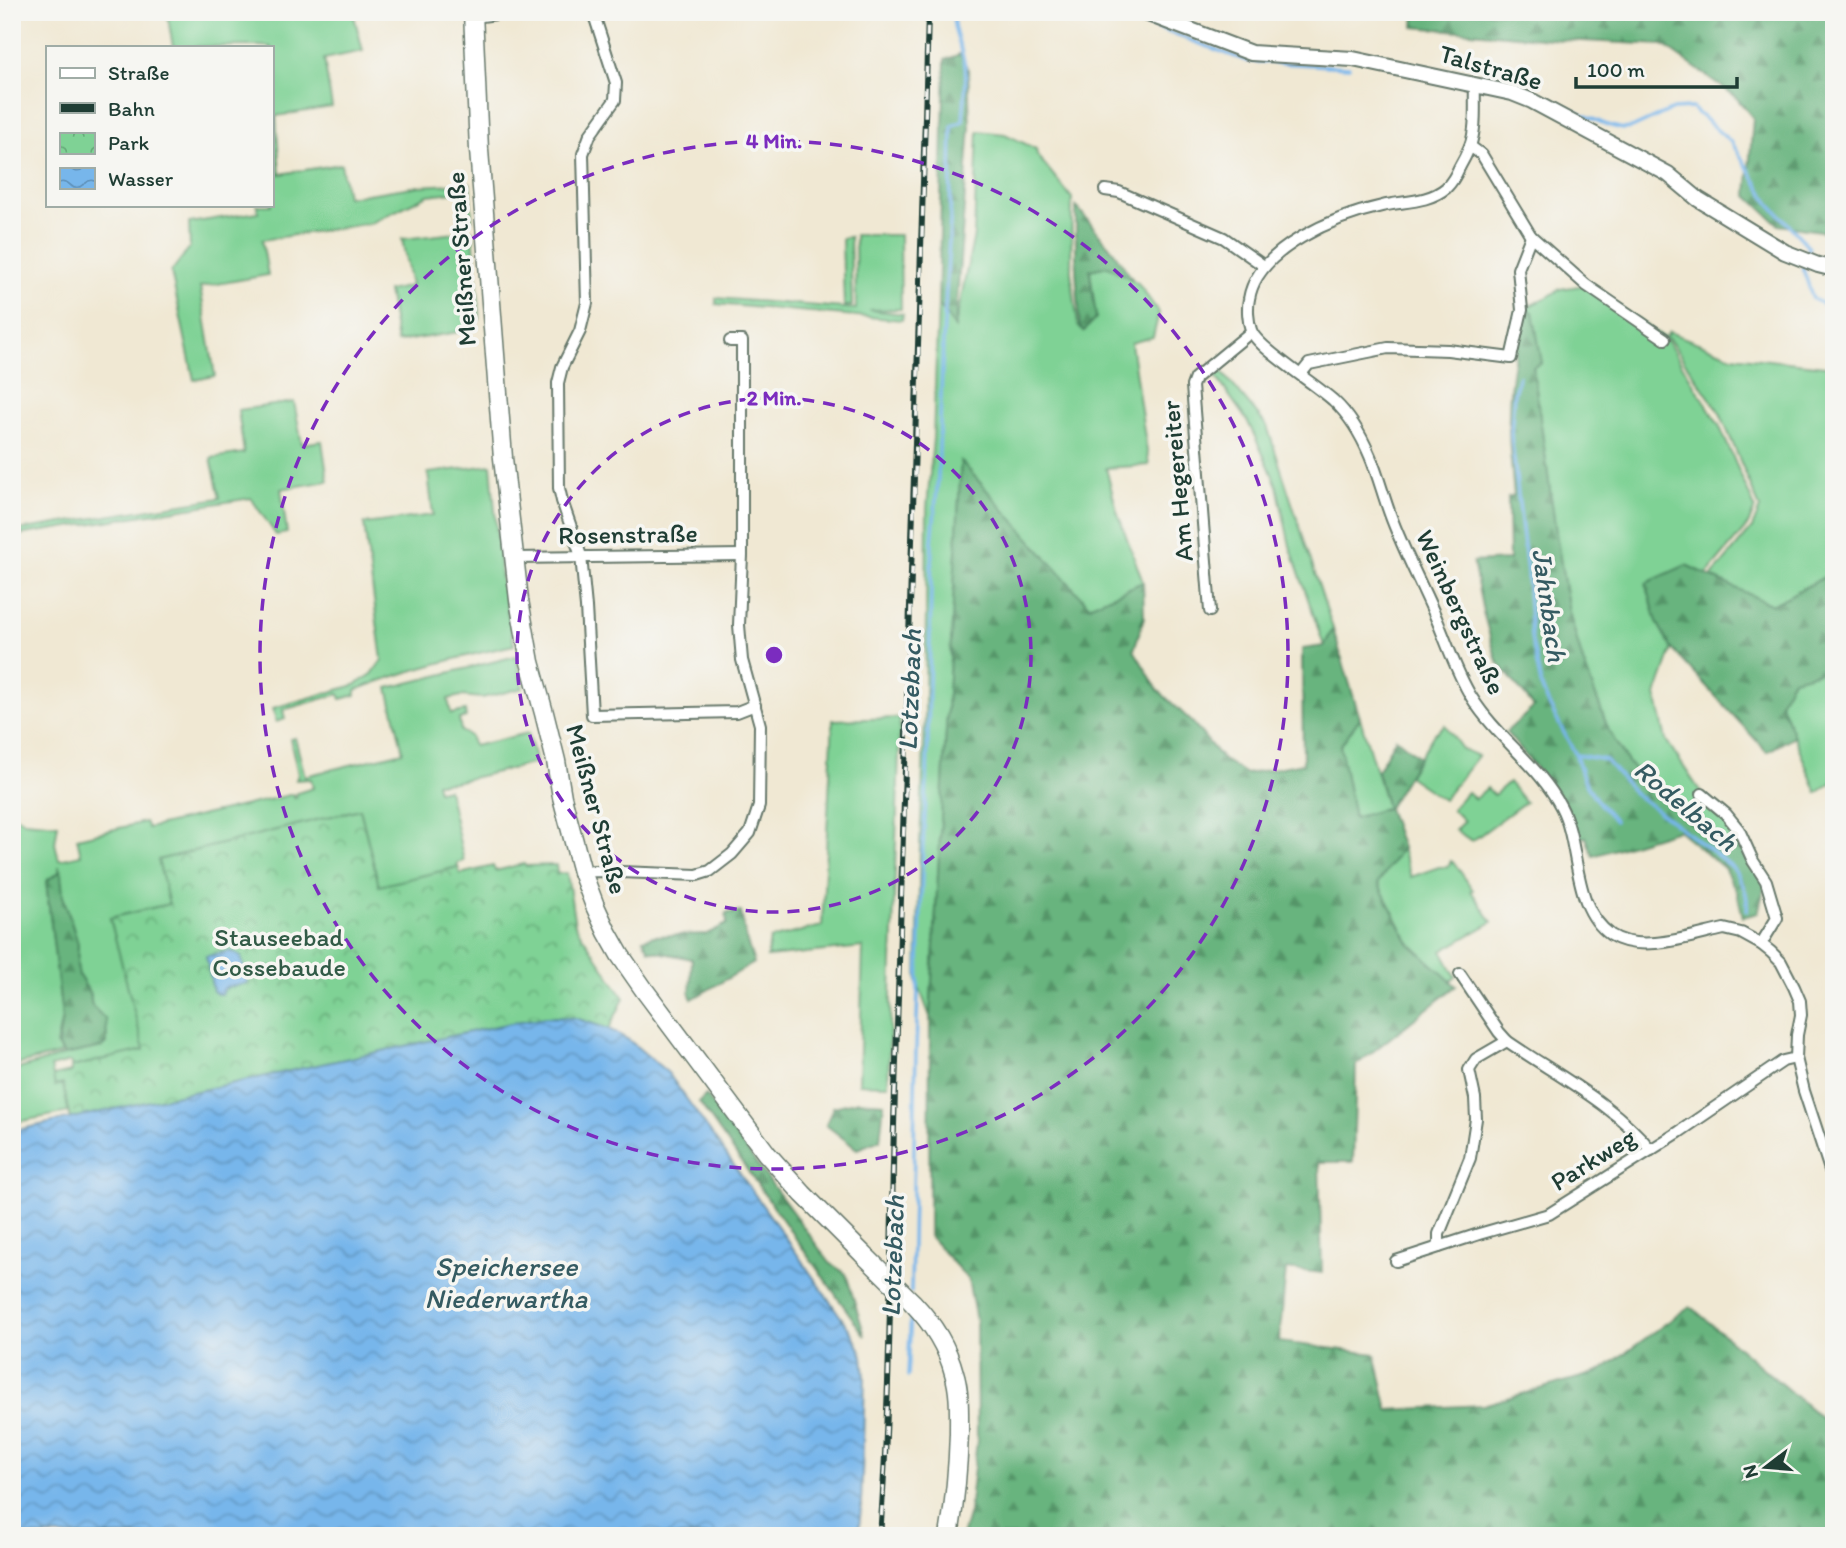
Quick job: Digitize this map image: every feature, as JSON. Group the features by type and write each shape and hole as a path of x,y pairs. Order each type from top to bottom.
{"main road":[{"name":"Meißner Straße","path":"473,14 480,162 503,458 514,558 527,647 582,872 595,906 620,955 767,1154 913,1303 943,1343 955,1375 960,1412 955,1504 949,1536"}],"street":[{"path":"473,14 496,12"},
{"path":"593,12 617,83 615,100 590,135 583,154 587,303 580,331 562,367 558,383 559,488 581,556 592,715 737,712 755,705"},
{"name":"Talstraße","path":"1143,12 1251,53 1353,59 1512,93 1532,101 1668,174 1698,199 1785,252 1834,269"},
{"path":"1251,332 1248,302 1253,285 1264,266 1276,255 1338,219 1385,205 1422,199 1446,188 1453,180 1470,146 1474,130 1475,85"},
{"path":"1470,146 1482,155 1531,236 1586,285 1665,339"},
{"path":"1105,190 1119,192 1224,238 1264,266"},
{"path":"1301,374 1309,364 1388,348 1448,349 1511,358 1522,310 1518,269 1531,236"},
{"name":"Weinbergstraße","path":"1251,332 1269,351 1337,404 1366,447 1390,516 1461,678 1486,718 1531,767 1560,806 1572,835 1579,879 1596,919 1608,933 1636,944 1649,944 1724,929 1741,933 1761,944 1781,962 1800,1002 1796,1058 1832,1175"},
{"name":"Am Hegereiter","path":"1210,611 1192,386 1195,378 1251,332"},
{"path":"582,872 697,875 710,871 732,854 750,833 759,806 760,725 742,660 739,625 743,555 741,341 730,341"},
{"name":"Rosenstraße","path":"514,558 743,555"},
{"path":"1702,794 1726,814 1738,830 1766,881 1777,918 1761,944"},
{"path":"1460,974 1507,1041 1596,1099 1640,1136 1651,1150"},
{"path":"1439,1247 1439,1234 1470,1158 1475,1098 1469,1070 1476,1059 1507,1041"},
{"name":"Parkweg","path":"1396,1261 1549,1214 1651,1150 1783,1061 1796,1058"}],"green space":[{"path":"167,12 353,12 363,51 324,59 332,107 276,116 280,174 341,164 347,197 419,186 470,183 472,220 466,222 462,191 428,195 371,223 262,240 268,275 200,287 215,376 194,380 171,272 190,247 189,223 258,212 257,206 273,206 273,46 173,46"},
{"path":"1415,12 1834,12 1834,233 1779,225 1747,195 1753,118 1735,96 1663,45 1563,40 1414,27"},
{"path":"960,54 968,69 970,126 955,328 938,303 945,60"},
{"path":"978,131 1005,134 1036,149 1037,155 1072,198 1071,272 1078,325 1084,331 1096,318 1089,270 1108,266 1138,283 1159,313 1153,337 1131,343 1149,465 1106,468 1117,511 1143,582 1089,606 961,462 930,1017 917,981 925,718 927,508 933,438 938,304 955,327 974,235"},
{"path":"1076,206 1133,280 1108,266 1090,270 1096,318 1084,331 1080,327 1076,271"},
{"path":"473,231 480,319 475,320 477,329 397,342 388,291 411,286 402,239"},
{"path":"855,235 900,235 901,309 869,310 903,314 902,320 716,304 716,298 856,309"},
{"path":"850,237 852,306 844,306 842,238"},
{"path":"1586,285 1665,338 1669,332 1732,356 1834,367 1834,572 1772,605 1711,577 1752,528 1760,508 1720,413 1669,339 1666,339 1719,425 1755,508 1748,525 1706,575 1686,565 1657,622 1672,649 1656,695 1666,740 1702,794 1739,830 1723,846 1688,822 1629,764 1609,731 1583,662 1569,612 1533,367 1542,363 1525,308 1560,289"},
{"path":"1525,308 1533,312 1542,363 1533,367 1569,612 1583,662 1609,731 1629,764 1689,822 1723,845 1739,830 1766,881 1758,913 1743,917 1737,892 1724,868 1678,830 1593,856 1586,837 1577,839 1564,802 1506,732 1534,707 1497,661 1473,562 1509,560 1508,498 1514,496 1509,401"},
{"path":"1217,366 1267,426 1333,629 1324,646 1290,546 1277,486 1248,422 1212,371"},
{"path":"294,402 302,444 322,441 328,481 281,489 287,533 276,535 251,498 12,536 12,531 220,498 211,458 244,453 238,410"},
{"path":"961,461 1089,606 1143,582 1144,617 1134,650 1158,690 1193,723 1222,759 1246,774 1303,763 1302,649 1324,646 1333,629 1360,718 1340,746 1354,818 1387,808 1377,771 1396,738 1419,757 1388,808 1402,848 1378,883 1409,943 1456,986 1356,1065 1353,1162 1319,1162 1322,1273 1286,1269 1279,1342 1375,1354 1388,1410 1483,1405 1599,1372 1690,1306 1834,1429 1834,1536 962,1536 969,1512 977,1440 976,1321 968,1279 929,1236 930,1017"},
{"path":"491,465 501,579 514,645 395,676 356,690 356,695 341,699 339,694 283,710 285,719 276,722 273,708 355,685 372,674 382,660 364,524 433,515 428,473"},
{"path":"1686,565 1772,605 1834,572 1834,668 1793,679 1780,702 1794,736 1767,752 1672,649 1657,622 1646,583"},
{"path":"516,656 523,688 482,698 461,696 448,699 451,714 465,711 466,717 459,719 461,731 470,736 474,746 528,733 536,763 454,782 436,783 438,791 448,789 464,861 457,863 458,867 379,887 360,809 158,860 169,904 110,918 145,1050 72,1067 70,1062 51,1067 55,1085 63,1084 69,1112 12,1123 12,1071 102,1047 107,1043 106,1020 92,1006 89,992 79,976 78,944 63,896 59,866 59,872 46,881 62,1017 56,1045 63,1053 12,1066 12,814 24,821 58,824 55,843 59,860 81,855 77,838 145,822 148,828 294,794 296,798 297,793 313,788 311,779 296,780 298,774 290,739 295,738 305,776 403,752 388,688"},
{"path":"1834,668 1834,781 1817,793 1780,702 1793,679"},
{"path":"900,718 888,1085 859,1084 863,947 767,957 770,939 822,926 833,720"},
{"path":"1360,718 1387,808 1354,818 1340,746"},
{"path":"1445,725 1462,749 1478,756 1443,800 1408,776 1434,734"},
{"path":"1509,782 1525,802 1472,841 1455,830 1464,821 1452,809 1467,792 1475,799 1487,788 1494,795"},
{"name":"Stauseebad Cossebaude","path":"360,809 379,886 458,867 460,874 493,866 495,871 524,864 556,865 557,874 567,873 575,925 624,998 609,1029 575,1018 547,1017 516,1022 70,1119 63,1084 55,1086 53,1076 71,1072 71,1062 72,1067 144,1050 110,918 169,904 158,860"},
{"path":"1402,848 1411,877 1439,867 1448,867 1451,861 1455,864 1492,922 1442,951 1456,977 1450,981 1409,943 1378,883"},
{"path":"61,871 63,896 78,944 79,976 89,992 92,1006 106,1020 107,1043 102,1047 64,1055 58,1045 62,1017 46,881"},
{"path":"741,912 754,963 692,999 692,959 649,950 643,939 653,936 707,934 727,924 726,913"},
{"path":"706,1095 830,1263 846,1274 865,1336 699,1102"},
{"path":"858,1101 884,1103 880,1140 857,1149 826,1125 833,1107"}],"water":[{"path":"230,951 241,957 248,983 225,988 222,994 217,994 213,991 206,956"},
{"name":"Speichersee Niederwartha","path":"547,1017 575,1018 609,1029 629,1040 668,1073 854,1336 863,1356 865,1377 858,1536 12,1536 12,1131"}],"waterway":[{"name":"Lotzebach","path":"911,1292 932,542 938,478 952,126 963,121 966,86 965,66 953,12"},
{"name":"Lotzebach","path":"1114,12 1247,61 1349,67"},
{"name":"Lotzebach","path":"1483,75 1517,85 1607,125 1623,129 1632,128 1673,109 1692,108 1732,143 1770,204 1809,247 1807,256"},
{"name":"Lotzebach","path":"1804,263 1803,269 1813,299 1834,309"},
{"name":"Jahnbach","path":"1519,376 1514,393 1511,434 1527,572 1531,637 1542,688 1576,755 1583,778 1595,798 1615,821"},
{"name":"Rodelbach","path":"1576,755 1606,760 1634,793 1730,865 1743,886 1747,911"},
{"name":"Lotzebach","path":"908,1376 911,1310"}],"railway":[{"path":"880,1536 889,1358 928,12"}]}
